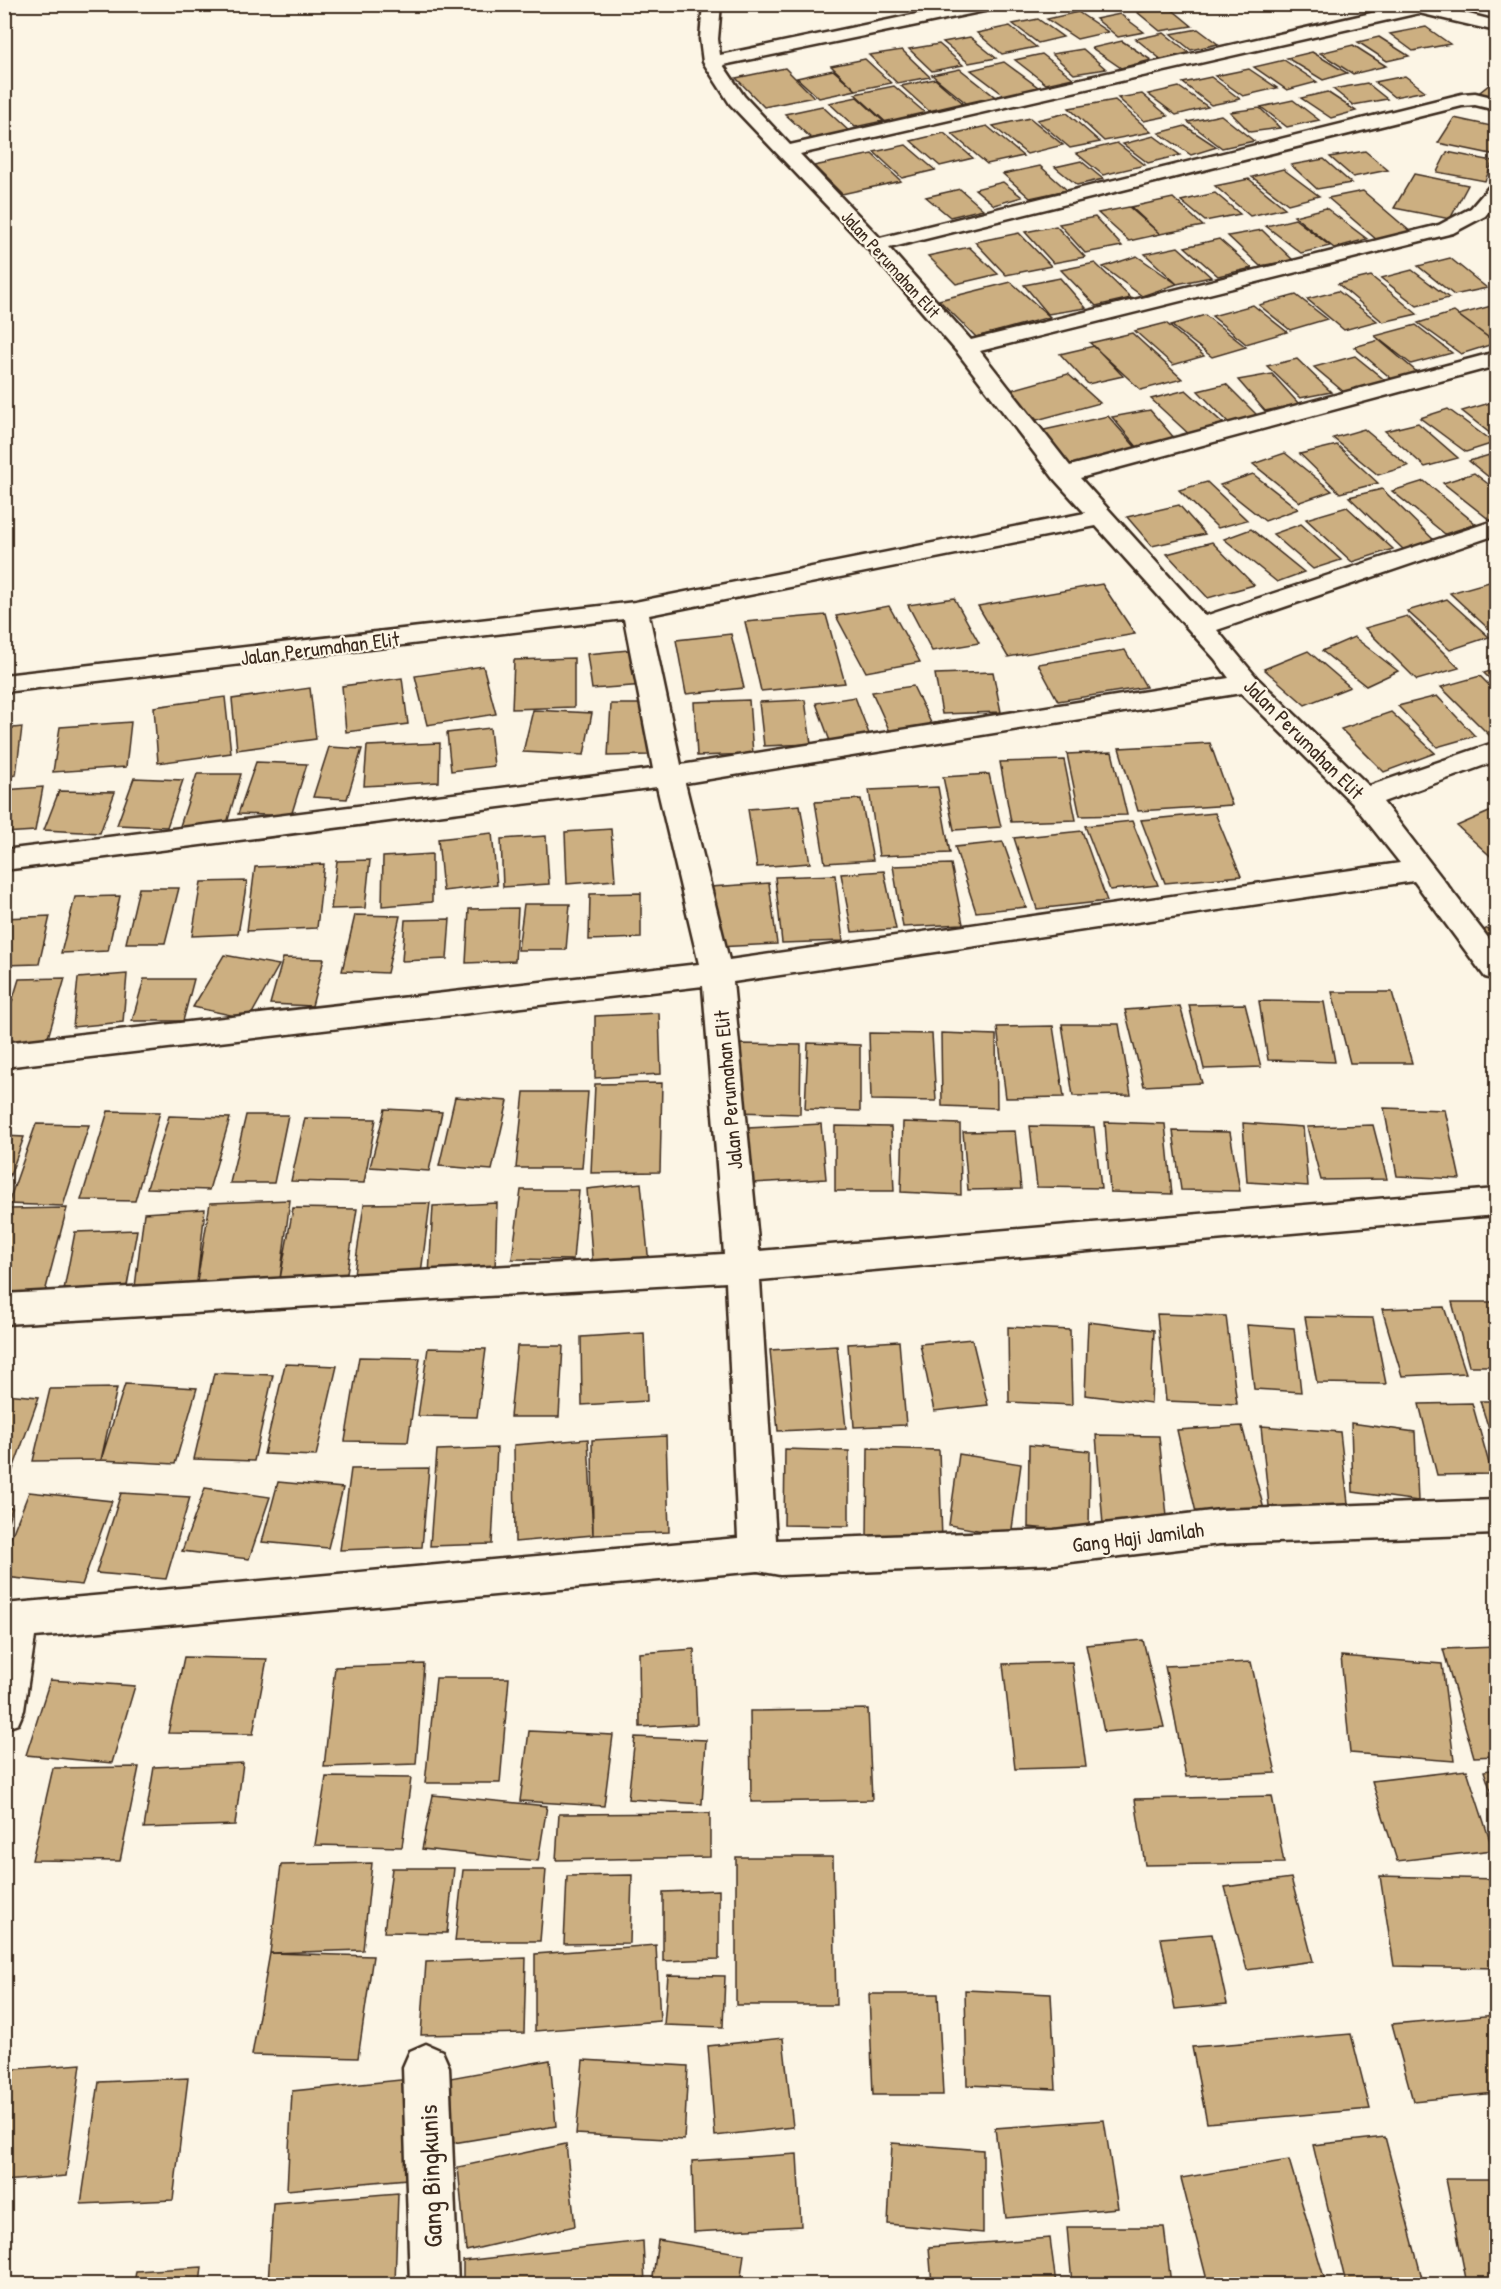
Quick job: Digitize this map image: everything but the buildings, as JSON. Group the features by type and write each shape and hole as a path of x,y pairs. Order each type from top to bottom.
{"street":[{"name":"Jalan Perumahan Elit","path":"712,4 709,39 712,62 737,100 875,245 966,348 1064,475 1224,653 1247,684 1364,798 1497,969"},
{"path":"712,62 994,4"},
{"path":"788,151 1413,6 1497,26"},
{"path":"875,245 1441,104 1474,99 1497,104"},
{"path":"966,348 1446,229 1478,212 1497,191"},
{"path":"1064,475 1497,359"},
{"name":"Jalan Perumahan Elit","path":"4,684 635,610 1102,517"},
{"path":"1199,627 1497,527"},
{"name":"Jalan Perumahan Elit","path":"635,610 669,776 717,974 769,1556"},
{"path":"4,860 669,776 1247,684"},
{"path":"1364,798 1497,751"},
{"path":"4,1055 717,974 1419,870"},
{"path":"4,1309 742,1267 1497,1202"},
{"name":"Gang Haji Jamilah","path":"11,1622 284,1595 769,1556 1054,1547 1220,1527 1497,1517"},
{"path":"4,1710 11,1622"},
{"name":"Gang Bingkunis","path":"426,2067 434,2284"}]}
